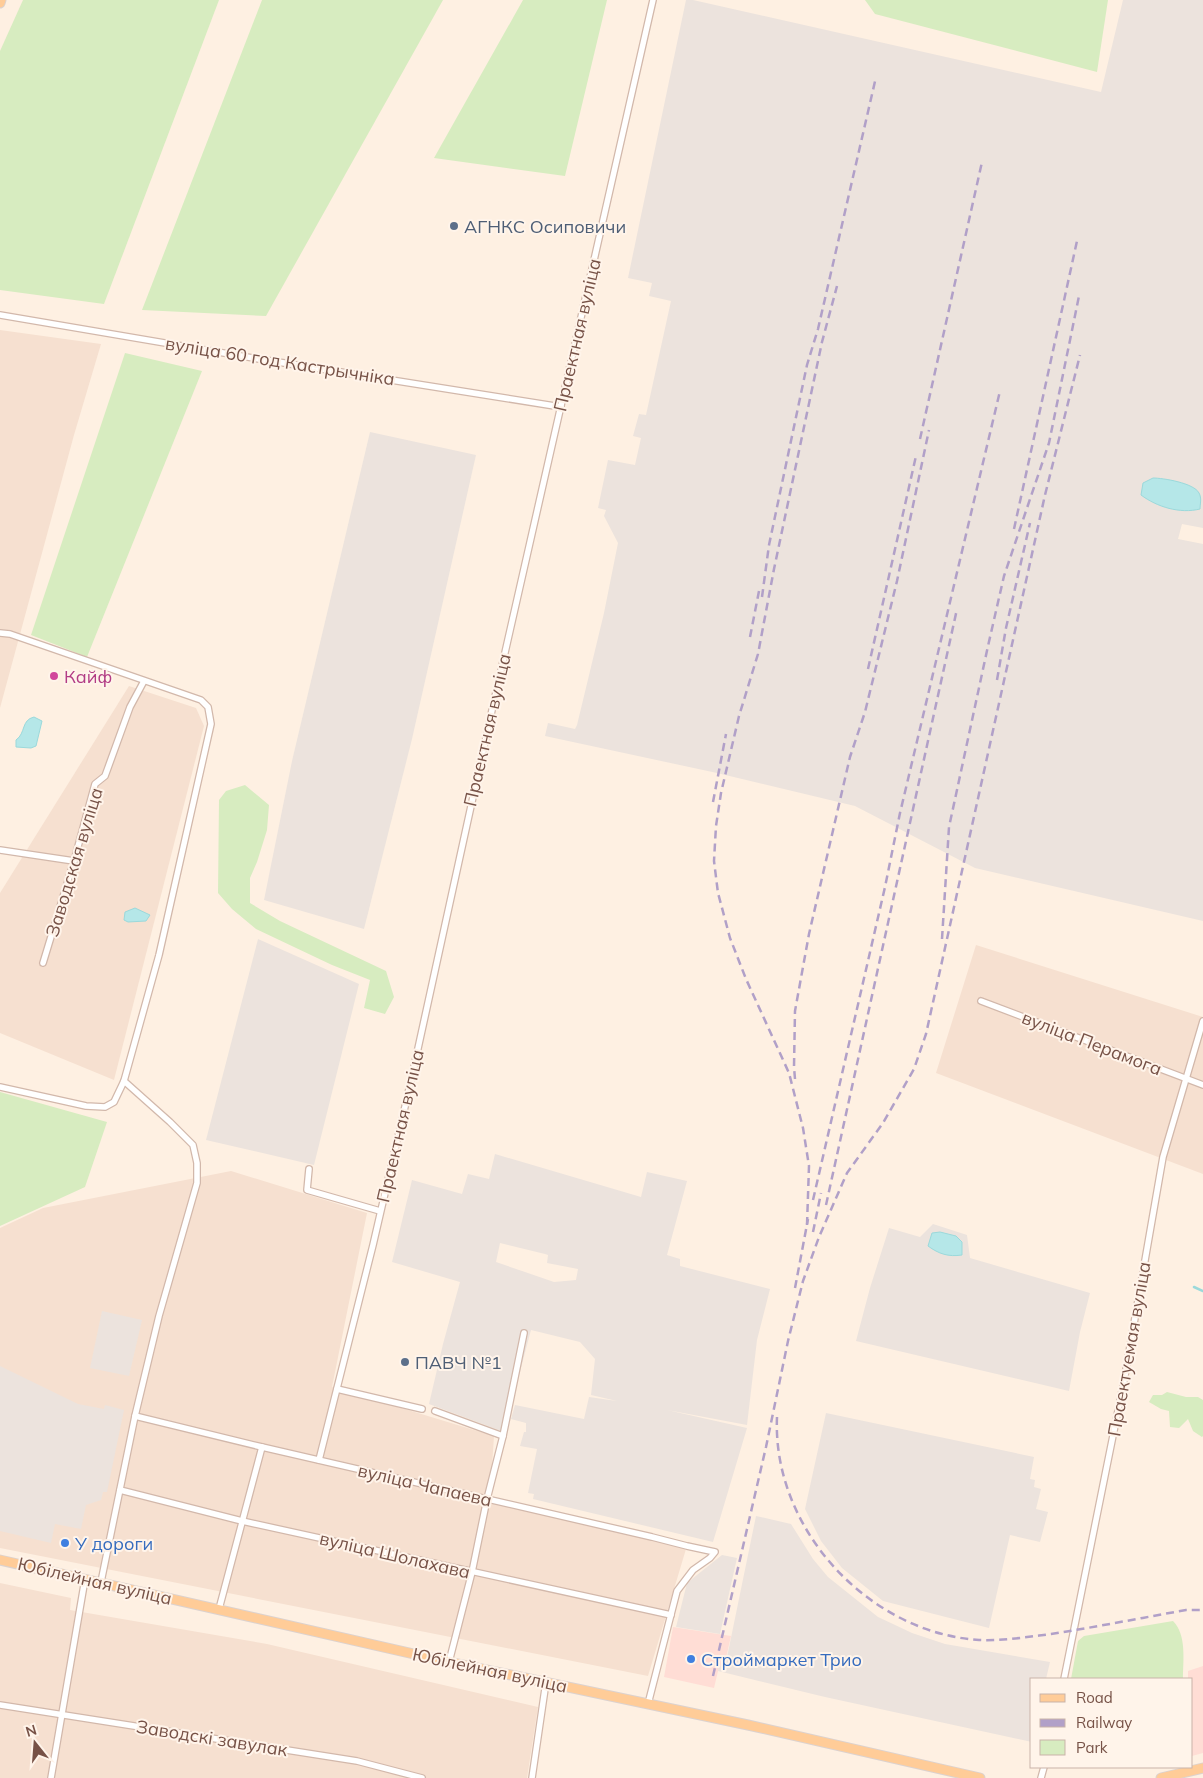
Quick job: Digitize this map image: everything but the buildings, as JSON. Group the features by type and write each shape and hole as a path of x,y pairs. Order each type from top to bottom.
{"main road":[{"name":"Юбілейная вуліца","path":"0,1560 449,1662 980,1778"},
{"path":"1161,1778 1203,1768"}],"street":[{"name":"Праектная вуліца","path":"319,1460 410,1085 474,791 653,0"},
{"name":"вуліца 60 год Кастрычніка","path":"0,314 259,359 561,408"},
{"path":"0,632 201,700 208,707 211,724 159,955 124,1081 114,1102 105,1108 86,1106 0,1087"},
{"name":"Заводская вуліца","path":"43,963 95,784 105,776 130,707 144,681"},
{"path":"0,850 74,861"},
{"name":"вуліца Перамога","path":"981,1001 1203,1085"},
{"name":"Праектуемая вуліца","path":"1064,1678 1124,1382 1164,1157 1188,1079 1203,1021"},
{"path":"102,1582 135,1416 159,1316 197,1183 196,1163 192,1145 170,1122 124,1081"},
{"path":"309,1168 307,1190 380,1211"},
{"path":"449,1662 472,1572 486,1499 503,1436 524,1333"},
{"path":"337,1389 422,1409"},
{"path":"435,1411 503,1436"},
{"name":"вуліца Чапаева","path":"135,1416 715,1552 693,1570 677,1591 671,1615"},
{"path":"219,1609 262,1447"},
{"name":"вуліца Шолахава","path":"120,1490 242,1520 671,1615"},
{"path":"51,1778 85,1579"},
{"path":"648,1704 671,1615"},
{"path":"532,1778 546,1682"},
{"name":"Заводскі завулак","path":"0,1705 357,1761 422,1778"}],"shaded area":[{"path":"686,0 693,0 1101,92 1123,0 1203,0 1203,528 1182,524 1178,539 1203,544 1203,921 975,868 855,806 717,773 545,736 548,723 575,729 577,725 604,613 618,543 604,516 606,510 598,508 608,460 635,465 641,438 633,436 639,414 646,415 671,301 649,296 652,283 628,278"},
{"path":"0,330 101,344 74,435 0,708"},
{"path":"370,432 476,455 412,739 364,929 264,900 292,761"},
{"path":"129,686 196,708 204,726 114,1080 0,1033 0,893"},
{"path":"258,939 359,984 314,1165 206,1140"},
{"path":"976,945 1203,1017 1203,1174 936,1073"},
{"path":"495,1154 641,1197 647,1172 687,1181 667,1255 680,1259 680,1266 770,1289 757,1340 747,1425 667,1410 747,1428 713,1542 533,1499 534,1494 528,1493 537,1449 520,1446 524,1432 526,1432 526,1423 511,1419 515,1405 584,1419 589,1397 617,1401 591,1395 595,1359 580,1342 531,1330 504,1432 429,1404 460,1282 392,1262 412,1180 462,1194 468,1174 489,1179","holes":["500,1243 548,1255 547,1263 578,1269 576,1280 554,1282 496,1262"]},
{"path":"231,1171 367,1213 332,1387 494,1436 490,1496 686,1549 648,1676 0,1548 0,1228 43,1208"},
{"path":"933,1224 967,1235 970,1258 1090,1293 1080,1332 1069,1391 856,1341 889,1228 920,1237"},
{"path":"102,1311 142,1320 129,1376 90,1368"},
{"path":"0,1366 78,1404 104,1409 105,1405 124,1410 107,1492 103,1492 101,1500 86,1505 81,1529 55,1524 51,1543 0,1531"},
{"path":"826,1413 1034,1457 1030,1479 1035,1480 1034,1487 1041,1489 1036,1509 1048,1512 1040,1542 1010,1535 989,1628 883,1601 842,1568 821,1541 805,1509"},
{"path":"756,1516 791,1524 813,1559 828,1577 878,1617 912,1633 945,1644 1050,1662 1046,1678 1030,1678 1030,1742 825,1697 718,1671 719,1666 725,1667"},
{"path":"722,1555 737,1558 720,1634 676,1627 687,1583"},
{"path":"0,1583 71,1598 70,1610 267,1644 538,1707 527,1778 0,1778"},
{"path":"673,1627 731,1636 724,1667 719,1667 714,1688 664,1677"},
{"path":"1203,1666 1203,1753 1193,1756 1193,1678 1188,1678 1188,1671"}],"green space":[{"path":"23,0 219,0 104,304 0,290 0,51"},
{"path":"262,0 443,0 266,316 142,310"},
{"path":"523,0 607,0 565,176 434,158"},
{"path":"865,0 1108,0 1097,72 875,14"},
{"path":"125,353 202,371 87,657 31,635"},
{"path":"245,785 269,805 267,830 250,878 250,903 280,921 386,971 394,997 385,1014 364,1008 370,980 332,965 256,929 232,909 218,893 219,800 226,791"},
{"path":"0,1092 107,1122 85,1187 0,1226"},
{"path":"1167,1392 1186,1397 1198,1397 1203,1400 1202,1437 1193,1431 1188,1419 1179,1428 1170,1427 1169,1411 1149,1402 1153,1395 1162,1395"},
{"path":"1173,1621 1182,1641 1184,1656 1183,1678 1071,1678 1078,1641 1084,1636"}],"water":[{"path":"1153,478 1178,482 1196,489 1200,497 1200,509 1177,510 1161,506 1147,499 1141,495 1143,483"},
{"path":"34,717 42,721 36,746 31,748 16,747 16,740 25,724"},
{"path":"135,908 150,915 146,921 128,922 124,920 125,912"},
{"path":"940,1232 956,1236 962,1242 962,1255 952,1256 944,1254 928,1246 932,1233"}],"waterway":[{"path":"1194,1287 1203,1291"}],"railway":[{"path":"762,597 769,545 807,365 818,329 876,77"},
{"path":"920,439 982,162"},
{"path":"1014,529 1077,241"},
{"path":"807,1225 809,1166 803,1128 789,1073 746,979 730,938 718,893 714,861 716,826 721,793 739,716 758,654 822,342 837,286"},
{"path":"942,939 949,827 1004,576 1049,443 1079,296"},
{"path":"713,1676 803,1281 819,1237 847,1173 883,1123 914,1069 926,1034 1045,495 1080,355"},
{"path":"813,1200 885,887 900,813 1000,391"},
{"path":"795,1079 795,1011 809,934 850,757 865,712 897,581 929,430"},
{"path":"868,669 916,456"},
{"path":"997,680 1006,628 1030,523"},
{"path":"750,637 759,591"},
{"path":"826,1205 957,609"},
{"path":"713,802 726,734"},
{"path":"813,1232 821,1193"},
{"path":"795,1288 808,1219"},
{"path":"777,1417 780,1458 791,1498 810,1535 835,1568 865,1596 900,1618 939,1633 988,1640 1051,1634 1186,1610 1203,1610"}],"place":[{"name":"АГНКС Осиповичи","path":"454,226"},
{"name":"Кайф","path":"54,676"},
{"name":"ПАВЧ №1","path":"405,1362"},
{"name":"У дороги","path":"65,1543"},
{"name":"Строймаркет Трио","path":"691,1659"}]}
